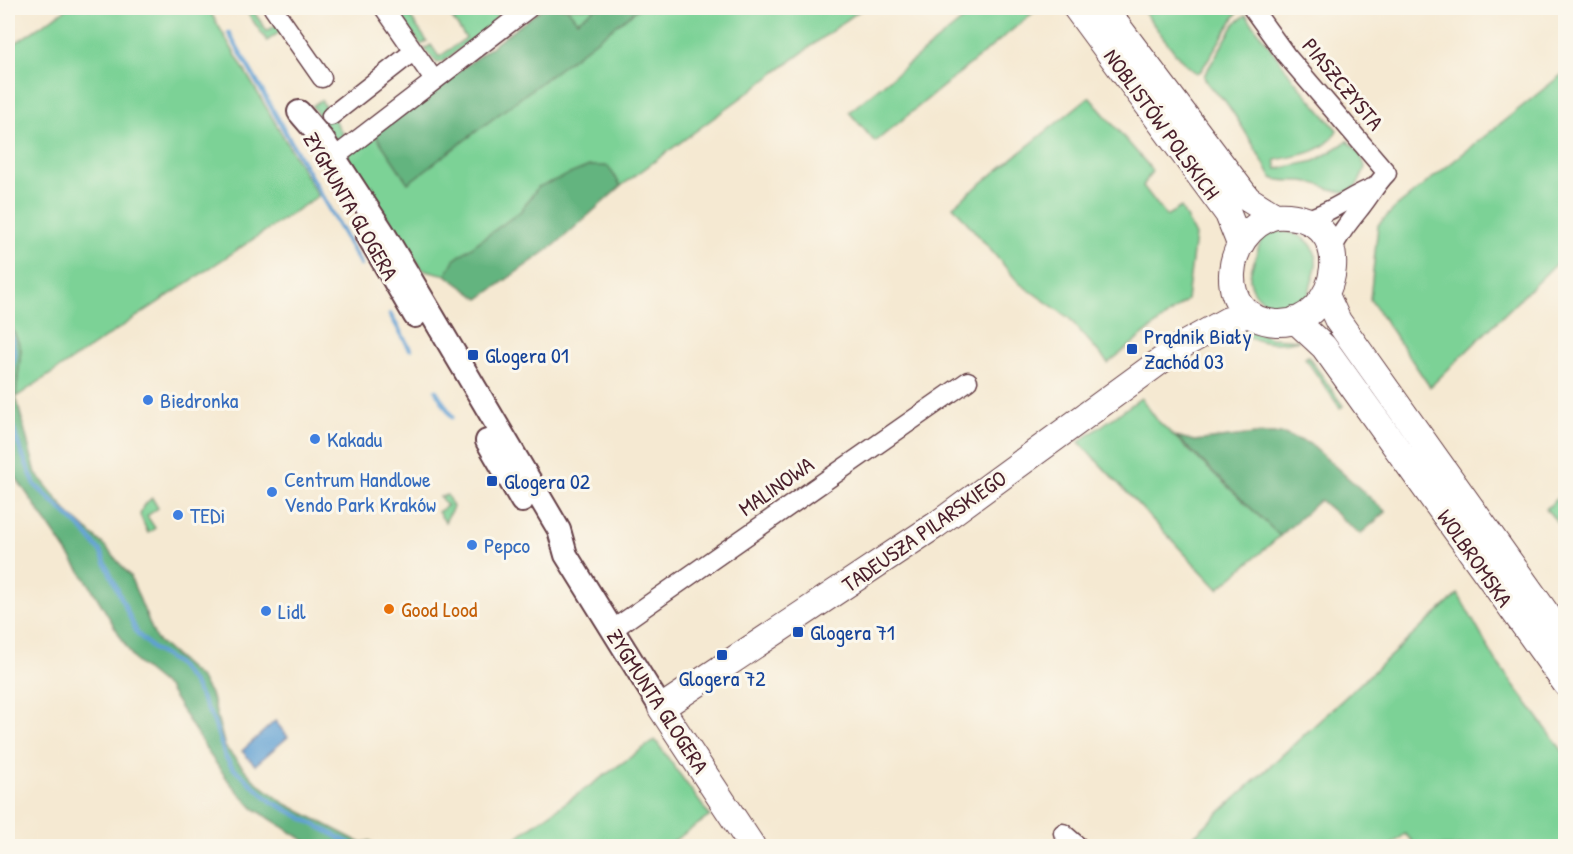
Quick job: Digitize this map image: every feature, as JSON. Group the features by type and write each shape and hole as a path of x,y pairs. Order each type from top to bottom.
{"main road":[{"name":"NOBLISTÓW POLSKICH","path":"1076,8 1228,214 1240,244"},
{"name":"NOBLISTÓW POLSKICH","path":"1104,8 1248,199 1275,216"},
{"path":"1275,216 1306,219 1324,232 1332,252 1332,275 1326,295 1318,306 1295,320 1277,323 1250,314 1235,296 1232,286 1233,266 1240,244 1251,228 1275,216"},
{"name":"TADEUSZA PILARSKIEGO","path":"1181,346 1232,286"},
{"name":"WOLBROMSKA","path":"1326,295 1338,321 1566,641"},
{"name":"TADEUSZA PILARSKIEGO","path":"661,708 936,525 1181,346 1228,320 1250,314"},
{"name":"WOLBROMSKA","path":"1295,320 1324,346 1566,684"},
{"name":"ZYGMUNTA GLOGERA","path":"661,708 752,846"}],"street":[{"path":"273,8 322,78"},
{"path":"384,8 434,80"},
{"path":"335,157 529,8"},
{"name":"PIASZCZYSTA","path":"1252,8 1293,63 1387,173 1372,188 1362,206 1341,232 1332,252"},
{"path":"331,116 414,51"},
{"name":"ZYGMUNTA GLOGERA","path":"566,555 545,538 505,473 433,345 312,145 299,112 335,157 406,270 559,530 566,555 661,708"},
{"path":"1306,219 1330,212 1353,196 1372,188"},
{"name":"MALINOWA","path":"612,630 968,381"},
{"path":"1063,833 1078,846"}],"green space":[{"path":"68,8 208,8 318,196 16,397 21,349 8,317 8,48"},
{"path":"244,8 251,8 267,31 277,25 281,31 267,41"},
{"path":"395,8 404,8 427,41 421,45"},
{"path":"445,8 490,8 497,16 510,8 515,8 442,62 437,63 424,49 431,45 439,57 466,38"},
{"path":"543,8 567,8 577,21 596,8 639,8 408,183 375,134"},
{"path":"567,8 596,8 577,21"},
{"path":"639,8 863,8 621,186 608,167 538,187 521,211 454,260 446,275 422,269 346,155 375,134 408,183"},
{"path":"965,8 1030,8 1034,12 875,142 849,112 970,14"},
{"path":"1141,8 1179,8 1180,10 1240,8 1201,71 1196,73 1179,58"},
{"path":"1246,15 1294,80 1337,130 1332,138 1319,149 1275,160 1277,169 1315,161 1348,141 1361,155 1365,167 1360,180 1349,191 1342,192 1304,181 1272,178 1232,110 1205,80 1204,76 1235,23"},
{"path":"1565,72 1566,176 1561,180 1565,185 1565,255 1430,387 1370,299 1378,225 1395,208"},
{"path":"1089,97 1152,171 1143,186 1166,216 1181,207 1195,236 1187,300 1108,363 1069,318 1019,283 953,206"},
{"path":"321,100 347,140 338,144 312,106"},
{"path":"589,166 608,166 621,186 556,244 479,299 446,275 454,260 521,211 538,187"},
{"path":"1276,231 1299,235 1310,244 1316,257 1308,299 1292,308 1274,306 1265,302 1258,297 1250,280 1251,269 1261,241 1268,234"},
{"path":"8,317 21,349 16,397 36,473 69,514 105,546 130,576 156,639 201,679 212,697 225,747 254,780 284,803 361,843 370,841 376,846 313,846 253,808 230,783 210,755 168,688 135,661 91,587 8,466"},
{"path":"1231,327 1244,327 1271,338 1299,340 1280,343 1263,342"},
{"path":"1308,356 1343,406 1340,408 1305,358"},
{"path":"1141,398 1157,420 1280,536 1218,589 1079,442"},
{"path":"1255,434 1284,434 1310,444 1386,512 1360,534 1320,500 1280,536 1176,436 1194,441"},
{"path":"1565,491 1565,531 1546,509"},
{"path":"447,495 453,507 445,522 438,512 447,506 440,497"},
{"path":"152,498 158,508 147,516 155,528 148,533 140,515 143,506"},
{"path":"1458,594 1496,661 1565,754 1565,846 1417,846 1405,834 1390,846 1183,846"},
{"path":"655,740 710,816 666,846 504,846"}],"water":[{"path":"275,721 288,737 255,765 242,751"}],"waterway":[{"path":"229,33 361,265"},
{"path":"390,314 410,349"},
{"path":"8,323 15,355 8,382"},
{"path":"436,391 452,417"},
{"path":"8,408 17,441 35,485 83,530 100,551 137,633 152,648 176,663 194,684 214,722 225,756 232,767 272,802 355,846"}],"place":[{"name":"Prądnik Biały Zachód 03","path":"1132,349"},
{"name":"Glogera 01","path":"473,355"},
{"name":"Biedronka","path":"148,400"},
{"name":"Kakadu","path":"315,439"},
{"name":"Glogera 02","path":"492,481"},
{"name":"Centrum Handlowe Vendo Park Kraków","path":"272,492"},
{"name":"TEDi","path":"178,515"},
{"name":"Pepco","path":"472,545"},
{"name":"Good Lood","path":"389,609"},
{"name":"Lidl","path":"266,611"},
{"name":"Glogera 71","path":"798,632"},
{"name":"Glogera 72","path":"722,655"}]}
